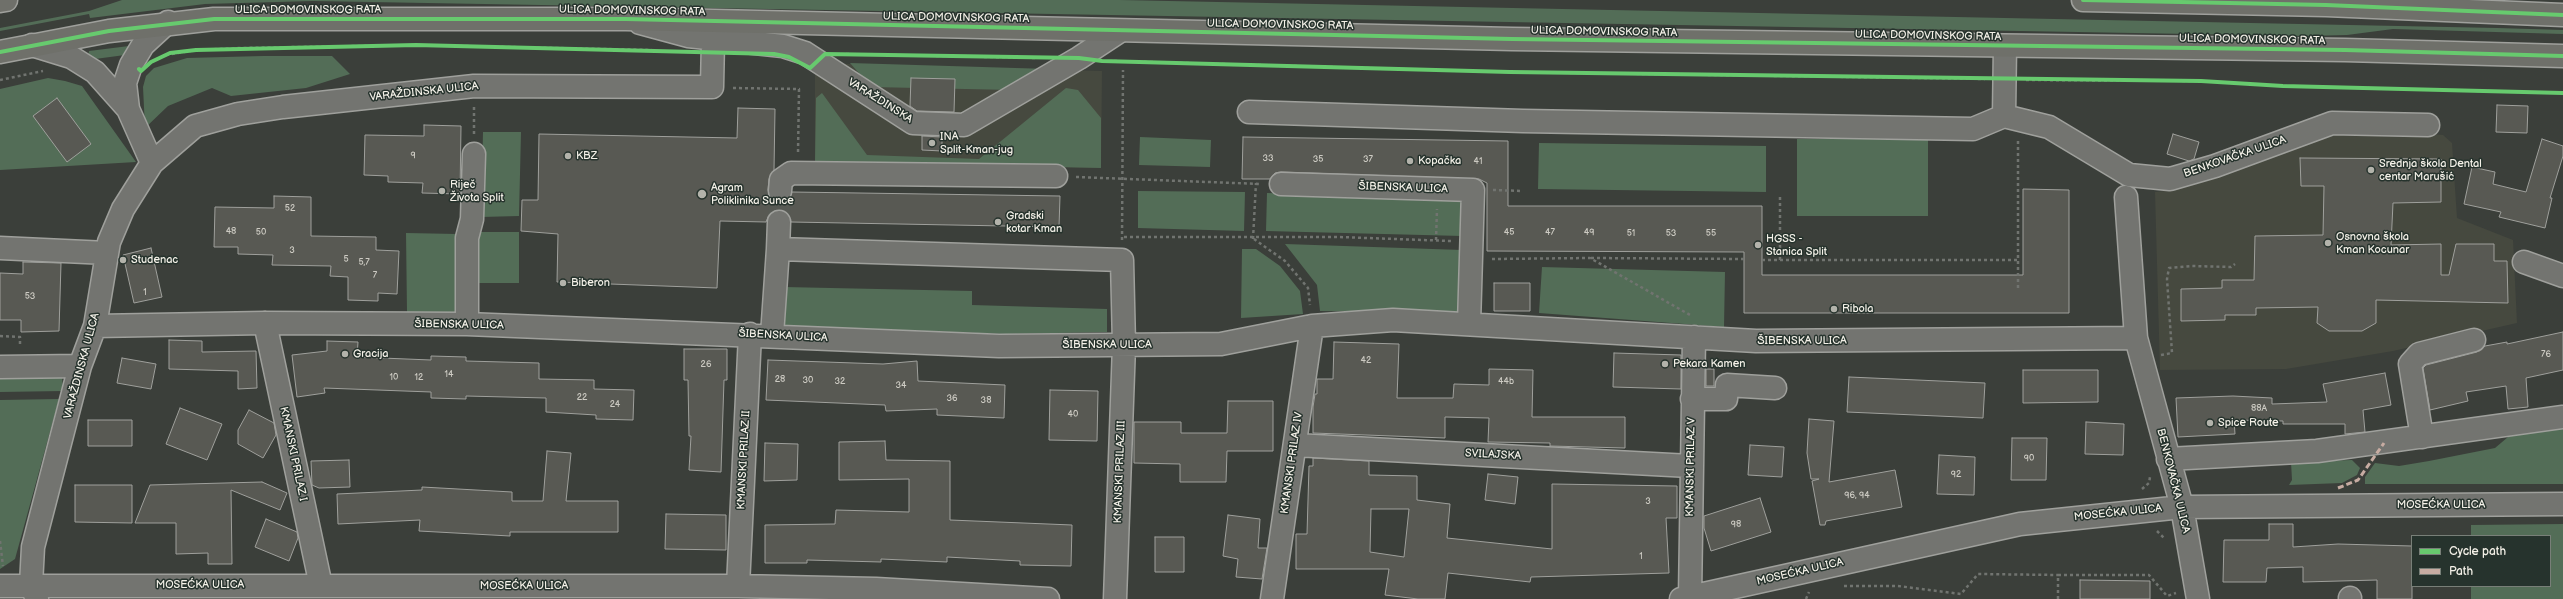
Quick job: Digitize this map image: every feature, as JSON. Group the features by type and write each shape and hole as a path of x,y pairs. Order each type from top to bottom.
{"main road":[{"path":"0,1 6,0"},
{"path":"2083,0 2326,5 2563,15"},
{"name":"ULICA DOMOVINSKOG RATA","path":"0,52 109,31 168,22 214,19 626,19 1512,40 2345,50 2563,56"}],"street":[{"name":"VARAŽDINSKA","path":"626,19 688,36 713,40 756,42 783,46 805,53 913,123 964,125 1079,58 1120,31"},
{"path":"152,163 128,109 125,83 131,65 143,45 168,22"},
{"path":"712,87 713,40"},
{"path":"32,45 55,50 95,72 128,109"},
{"path":"1249,112 1539,121 1973,129 2011,118 2004,79 2005,46"},
{"name":"VARAŽDINSKA ULICA","path":"34,592 33,547 80,366 95,326 109,242 123,209 152,163 195,126 238,114 283,106 474,86 712,87"},
{"name":"BENKOVAČKA ULICA","path":"2011,118 2049,127 2129,175 2170,179 2215,166 2332,123 2428,125"},
{"path":"467,324 467,238 472,219 474,154"},
{"path":"780,191 781,180 791,172 1056,176"},
{"name":"ŠIBENSKA ULICA","path":"1281,184 1473,190"},
{"path":"1469,324 1473,190"},
{"name":"BENKOVAČKA ULICA","path":"2126,197 2136,338 2182,507 2189,592"},
{"path":"772,335 779,222"},
{"path":"0,248 107,252"},
{"path":"778,249 1122,260"},
{"name":"KMANSKI PRILAZ III","path":"1115,599 1124,345 1122,260"},
{"path":"2524,262 2563,276"},
{"name":"ŠIBENSKA ULICA","path":"95,326 265,323 467,324 750,334 999,346 1221,344 1312,326 1393,320 1469,324 1693,327 1756,341 2136,338"},
{"name":"KMANSKI PRILAZ I","path":"265,323 321,586"},
{"name":"KMANSKI PRILAZ IV","path":"1272,599 1312,326"},
{"name":"KMANSKI PRILAZ V","path":"1686,598 1693,327"},
{"name":"KMANSKI PRILAZ II","path":"738,586 750,334"},
{"path":"2422,436 2410,364 2419,354 2474,340"},
{"path":"0,367 80,366"},
{"path":"1692,399 1726,399 1727,385 1775,388"},
{"path":"2168,459 2317,451 2563,417"},
{"name":"SVILAJSKA","path":"1295,445 1690,466"},
{"name":"MOSEĆKA ULICA","path":"1686,598 1712,596 2020,524 2139,511 2182,507 2563,504"},
{"name":"MOSEĆKA ULICA","path":"0,586 34,592 321,586 738,586 876,589 1048,599"}],"path":[{"path":"164,56 196,50 233,48 416,45 654,50"},
{"path":"817,61 825,54 1041,58"},
{"path":"1079,58 1102,61 1518,72 2004,79 2202,80 2283,86 2563,93"},
{"path":"1122,260 1121,179 1123,70"},
{"path":"0,80 47,71"},
{"path":"474,86 474,154"},
{"path":"712,87 799,89 797,172"},
{"path":"2011,118 2018,289"},
{"path":"1056,176 1281,184"},
{"path":"1253,239 1256,184"},
{"path":"1436,241 1438,189"},
{"path":"1473,190 1523,191"},
{"path":"1780,198 1780,260"},
{"path":"1122,237 1253,239 1339,237 1436,241 1471,250 1590,258 1744,259"},
{"path":"1253,239 1285,261 1308,288 1312,326"},
{"path":"1590,258 1693,327"},
{"path":"1762,260 2018,260"},
{"path":"2159,355 2172,353 2167,279 2169,268 2192,266 2231,267 2235,264"},
{"path":"2150,477 2149,483 2136,493 2140,522 2155,528 2168,541"},
{"path":"1841,586 1898,586 1961,594 1978,574 2149,575 2167,596 2189,592"},
{"path":"2058,575 2058,599"},
{"path":"1806,599 1812,586"},
{"path":"2174,594 2189,592"},
{"path":"2174,594 2174,599"}],"shaded area":[{"path":"815,63 1102,71 1101,168 815,162"},
{"path":"2349,128 2443,135 2452,143 2457,218 2513,240 2517,323 2393,351 2286,369 2160,370 2155,192 2172,190 2314,136"}],"green space":[{"path":"122,0 1120,0 2497,28 2563,30 2563,34 2393,29 2347,35 2305,36 313,1 205,4 90,18 89,14 0,31 0,28 89,11"},
{"path":"129,46 131,48 125,55 95,59 88,57 89,51"},
{"path":"332,56 350,74 306,88 231,96 212,88 168,106 145,128 143,87 146,76 154,68 187,58"},
{"path":"850,63 1049,69 1013,90 871,87"},
{"path":"48,78 82,86 136,162 0,170 0,89"},
{"path":"1066,88 1078,90 1101,118 1101,168 815,162 816,98 822,93 867,155 979,159"},
{"path":"483,132 521,132 519,216 481,217"},
{"path":"1140,137 1211,140 1210,167 1139,165"},
{"path":"1797,139 1928,139 1928,216 1797,216"},
{"path":"1539,143 1766,146 1766,192 1538,189"},
{"path":"1138,191 1245,192 1244,231 1138,228"},
{"path":"1267,193 1461,198 1462,236 1266,231"},
{"path":"478,232 519,232 519,283 478,283"},
{"path":"406,233 457,234 459,313 407,312"},
{"path":"1285,244 1462,250 1460,313 1320,311 1317,285"},
{"path":"1242,249 1256,249 1280,266 1300,291 1303,314 1241,318"},
{"path":"1542,267 1725,272 1724,327 1539,313"},
{"path":"784,287 972,291 972,305 1107,309 1107,332 1006,334 784,326"},
{"path":"62,376 63,391 0,392 0,377"},
{"path":"59,399 15,559 0,569 0,400"},
{"path":"2563,426 2563,484 2365,484 2365,477 2375,463 2399,466 2429,461 2495,448 2508,437 2522,431 2559,429"},
{"path":"2352,460 2360,468 2357,475 2342,483 2289,485 2292,480 2291,462"},
{"path":"2563,524 2563,599 2471,599 2471,587 2551,587 2551,535 2471,535 2471,525"}],"building":[{"path":"911,78 955,79 954,112 917,111 910,106"},
{"path":"57,98 91,144 67,162 33,116"},
{"path":"2497,105 2528,106 2527,133 2496,132"},
{"path":"738,108 775,109 774,170 769,179 768,190 773,201 786,202 792,192 1060,196 1059,227 791,222 786,212 779,210 769,215 766,222 720,221 717,288 557,282 558,234 521,231 522,200 538,200 539,134 737,138"},
{"path":"424,125 461,126 460,194 422,193 423,183 388,182 388,176 364,175 365,135 424,136"},
{"path":"2173,134 2199,142 2194,159 2189,161 2167,154"},
{"name":"INA Split-Kman-jug","path":"922,136 942,137 942,151 922,150"},
{"path":"1243,137 1508,141 1508,206 1762,206 1762,275 2023,275 2023,189 2069,190 2069,313 1744,313 1744,252 1487,251 1487,183 1479,179 1281,172 1275,173 1270,179 1242,179"},
{"path":"2542,139 2563,146 2563,156 2550,198 2552,198 2545,228 2499,217 2501,212 2464,204 2472,167 2495,172 2493,184 2526,192"},
{"path":"2300,158 2441,159 2441,202 2393,203 2391,245 2441,244 2441,275 2449,275 2456,244 2494,244 2494,261 2507,261 2508,303 2376,300 2376,323 2362,331 2329,331 2317,323 2318,307 2256,308 2256,315 2225,315 2225,320 2181,321 2181,289 2222,288 2222,280 2254,280 2255,236 2323,235 2324,186 2301,186"},
{"path":"274,196 311,197 311,236 376,237 376,250 399,251 397,294 378,293 378,301 348,300 348,277 330,276 331,266 272,265 273,255 238,254 238,247 214,247 215,207 274,208"},
{"path":"151,248 162,297 134,303 123,255"},
{"path":"23,262 61,263 59,331 21,332 21,320 0,320 0,273 23,274"},
{"path":"1494,283 1530,283 1530,311 1494,311"},
{"path":"2563,332 2563,370 2526,378 2528,407 2508,409 2506,386 2466,392 2468,401 2430,410 2423,368 2426,365 2477,352 2485,346 2507,342 2507,344"},
{"path":"169,340 202,341 202,352 256,351 257,388 238,389 238,371 169,369"},
{"path":"327,341 358,342 357,357 431,360 431,356 466,357 466,361 539,363 539,379 594,380 594,389 634,390 633,420 596,419 596,415 546,412 546,398 466,396 466,399 431,398 431,392 324,388 325,393 297,397 292,355 327,351"},
{"path":"1334,342 1399,344 1397,398 1453,398 1454,384 1489,385 1489,369 1533,370 1532,417 1625,417 1625,448 1550,446 1550,443 1488,442 1489,418 1445,417 1445,438 1313,433 1313,407 1315,394 1317,394 1317,379 1333,379"},
{"path":"684,349 727,349 727,380 724,380 721,472 689,470 691,436 689,436 688,380 684,380"},
{"path":"1614,353 1681,355 1681,389 1613,387"},
{"path":"122,358 156,364 151,389 117,383"},
{"path":"768,360 883,364 917,361 918,381 1005,385 1004,418 937,415 937,409 886,411 885,405 766,400"},
{"path":"1706,369 1714,369 1714,386 1706,386"},
{"path":"2023,370 2098,370 2098,402 2023,403"},
{"path":"2385,373 2391,405 2363,410 2365,432 2345,434 2345,424 2283,424 2283,421 2234,420 2235,434 2178,437 2176,398 2233,396 2272,398 2272,404 2327,402 2323,384"},
{"path":"1849,377 1985,383 1983,418 1847,412"},
{"path":"1050,390 1098,391 1097,441 1049,440"},
{"path":"1228,401 1273,401 1273,451 1227,451 1226,482 1180,482 1180,464 1134,463 1134,422 1181,422 1181,433 1227,433"},
{"path":"180,408 222,424 207,460 166,444"},
{"path":"249,410 274,423 276,435 263,458 238,444 238,430"},
{"path":"1809,419 1834,421 1829,482 1895,470 1902,507 1826,521 1825,525 1820,525 1812,481 1819,479 1811,479 1807,453"},
{"path":"88,420 132,420 132,446 88,446"},
{"path":"2086,422 2124,424 2123,455 2085,454"},
{"path":"2012,438 2047,438 2046,480 2011,480"},
{"path":"885,441 886,460 950,461 950,520 1072,525 1071,566 1020,565 1020,561 947,557 947,562 881,559 881,562 807,560 807,563 765,563 765,525 835,524 836,510 909,512 909,479 839,480 839,442"},
{"path":"765,443 798,444 797,480 764,481"},
{"path":"1750,445 1784,447 1782,477 1748,475"},
{"path":"547,451 571,453 566,501 618,501 618,532 510,532 510,536 419,531 420,520 338,524 337,494 422,490 422,487 512,492 512,501 543,501"},
{"path":"1939,455 1975,457 1974,495 1937,494"},
{"path":"1313,458 1369,461 1369,475 1417,476 1417,500 1450,504 1447,538 1552,549 1552,484 1677,486 1677,518 1666,518 1669,573 1531,577 1530,582 1448,573 1445,599 1418,599 1385,595 1389,569 1296,569 1296,534 1307,534 1309,466 1313,466","holes":["1371,509 1409,509 1404,557 1370,552"]},
{"path":"349,460 350,487 319,488 312,485 311,461"},
{"path":"1488,474 1518,477 1515,504 1485,500"},
{"path":"262,482 287,493 280,510 231,490 232,564 208,564 208,553 176,554 176,523 135,523 150,485"},
{"path":"75,485 132,485 132,523 75,522"},
{"path":"1760,498 1771,532 1711,551 1704,528 1704,516"},
{"path":"666,514 726,515 726,550 665,549"},
{"path":"1228,515 1260,519 1258,548 1267,548 1262,579 1236,577 1238,559 1223,556"},
{"path":"266,519 297,532 298,538 289,561 255,547"},
{"path":"2269,524 2293,524 2293,547 2338,544 2411,546 2412,599 2377,599 2377,580 2303,582 2303,567 2267,568 2266,582 2223,582 2224,540 2269,540"},
{"path":"1155,537 1184,537 1184,572 1155,572"},
{"path":"2080,580 2150,581 2150,599 2080,599"}],"tunnel":[{"path":"779,222 780,191"}],"marked path":[{"path":"2338,488 2358,480 2384,443"}],"cycle path":[{"path":"2083,0 2326,5 2563,15"},
{"path":"0,52 109,31 214,19 626,19 1512,39 2345,50 2563,56"},
{"path":"139,69 141,71 151,62 170,53 196,50 416,45 774,54 789,57 810,68 825,54 1079,58 1102,61 1510,72 2201,81 2283,86 2563,93"}],"place":[{"name":"INA Split-Kman-jug","path":"932,143"},
{"name":"KBZ","path":"568,156"},
{"name":"Kopačka","path":"1410,161"},
{"name":"Srednja škola Dental centar Marušić","path":"2371,170"},
{"name":"Riječ Života Split","path":"442,191"},
{"name":"Agram Poliklinika Sunce","path":"702,194"},
{"name":"Gradski kotar Kman","path":"998,222"},
{"name":"Osnovna škola Kman Kocunar","path":"2328,243"},
{"name":"HGSS - Stanica Split","path":"1758,245"},
{"name":"Studenac","path":"123,260"},
{"name":"Biberon","path":"563,283"},
{"name":"Ribola","path":"1834,309"},
{"name":"Gracija","path":"345,354"},
{"name":"Pekara Kamen","path":"1665,364"},
{"name":"Spice Route","path":"2210,423"}]}
